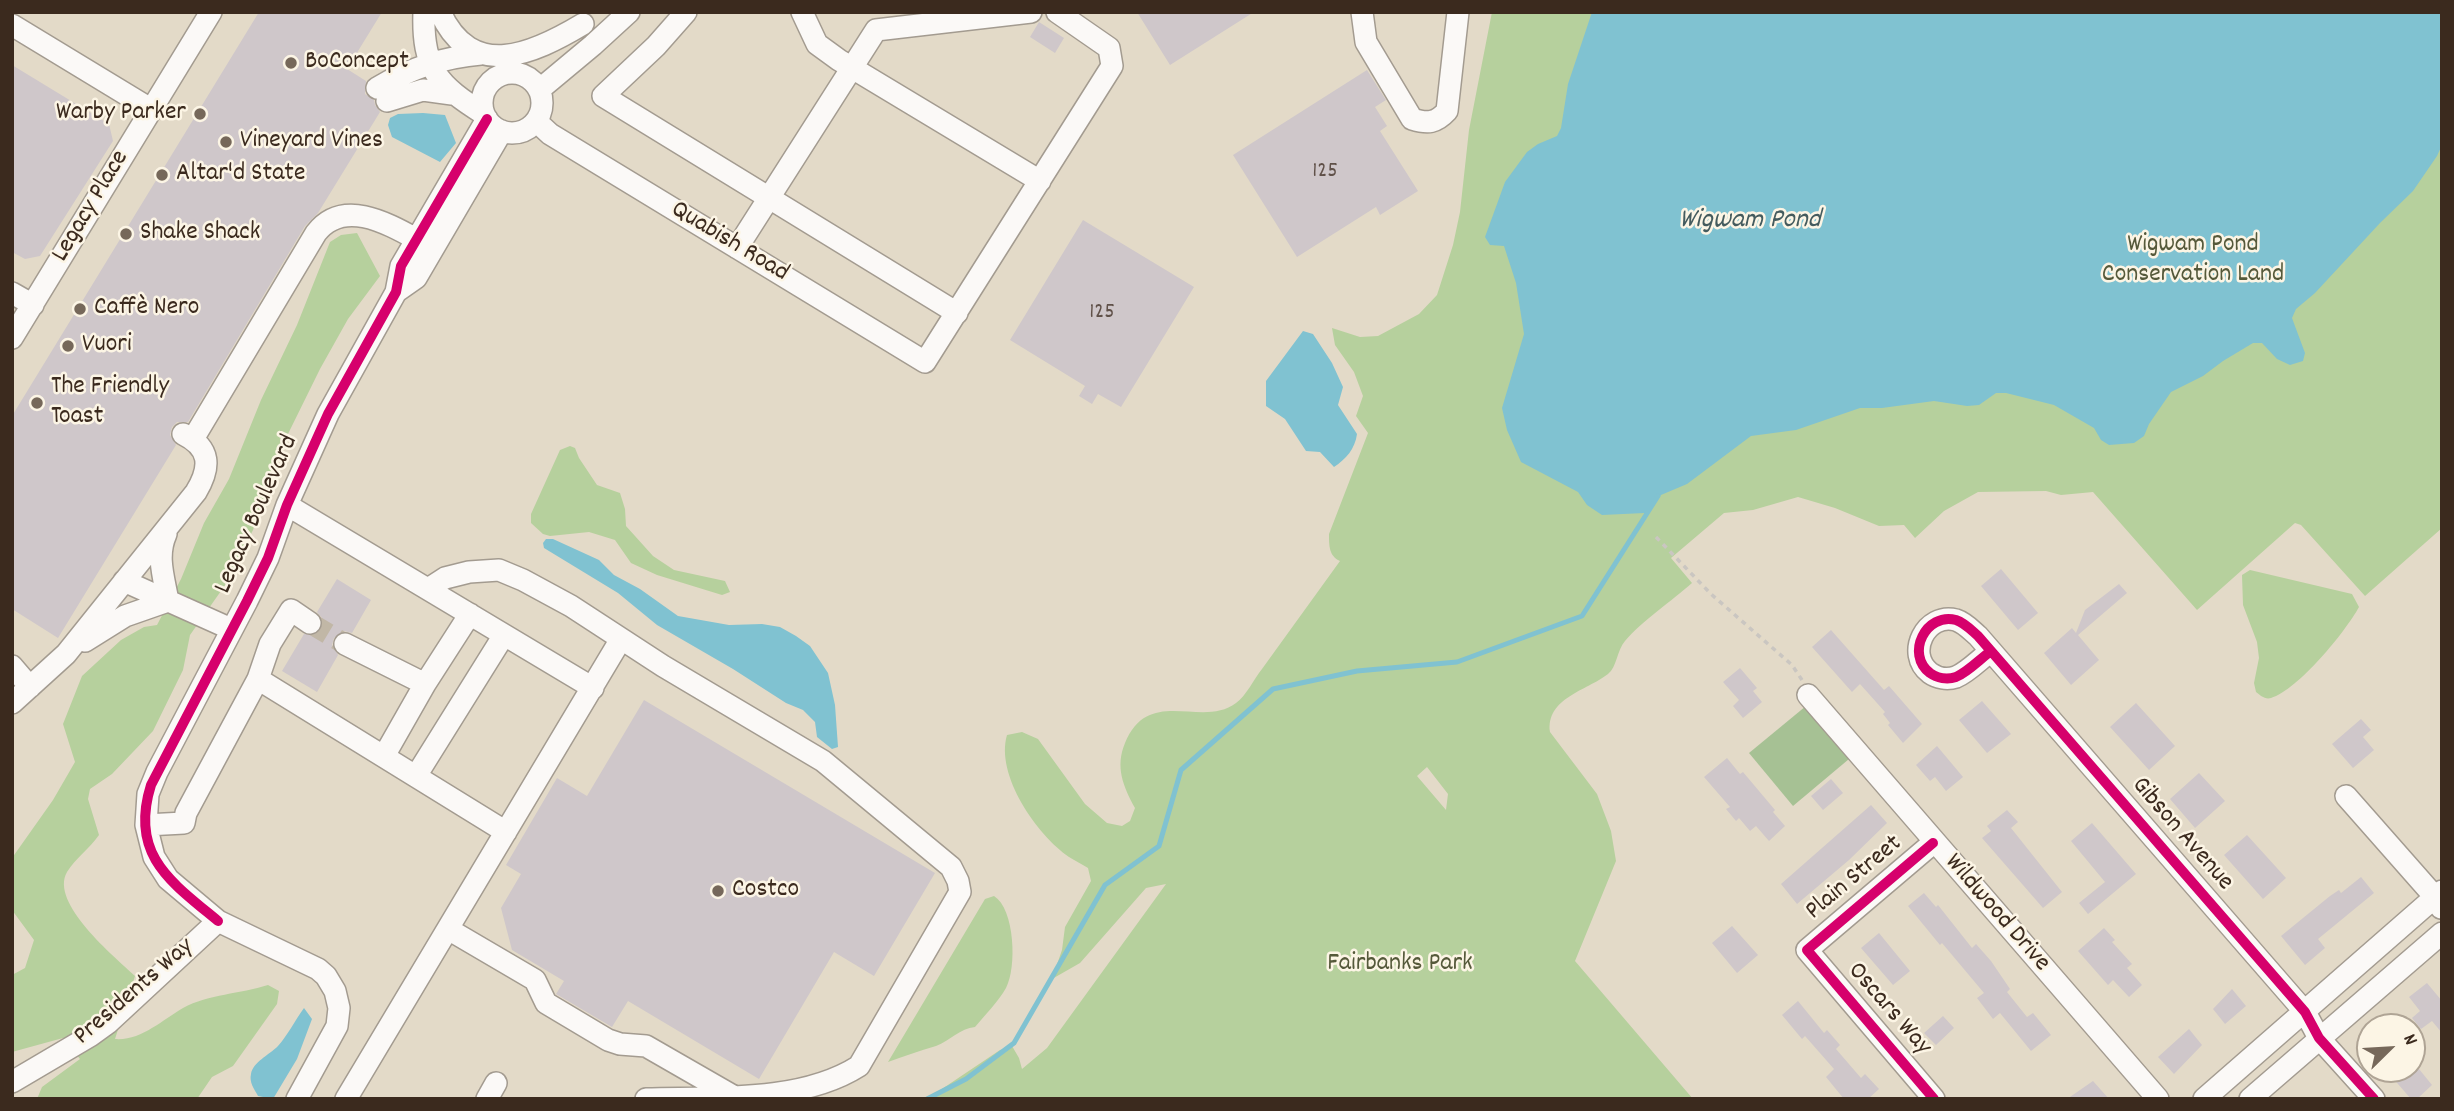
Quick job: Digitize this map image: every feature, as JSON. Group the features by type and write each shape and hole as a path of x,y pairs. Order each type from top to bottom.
{"street":[{"name":"Legacy Place","path":"12,338 211,12"},
{"path":"424,12 425,46 430,64 438,78 452,94 491,121 521,132 536,121 542,106 539,90 529,78 515,73 502,74 488,85 482,96 491,121"},
{"path":"440,12 457,40 481,54"},
{"path":"539,90 629,12"},
{"path":"686,12 656,46 603,96 957,313 1112,66 1109,48 1056,12"},
{"path":"802,12 817,44 1040,181"},
{"path":"737,248 876,30 1031,12"},
{"path":"1362,12 1366,42 1412,119 1424,123 1438,121 1447,111 1458,12"},
{"path":"452,94 423,90 382,94 430,64 449,58 481,54 502,56 540,47 589,18"},
{"path":"515,73 549,54 589,18"},
{"path":"12,25 152,110"},
{"name":"Legacy Boulevard","path":"297,1099 337,1027 339,1008 335,991 318,969 218,920 164,873 150,848 146,803 151,785 268,558 287,505 328,414 396,292 416,278 425,244 491,121"},
{"name":"Quabish Road","path":"536,121 550,134 925,362 957,313"},
{"path":"12,703 66,654 196,492 206,470 205,457 201,446 188,436 323,224 340,215 354,214 385,224 425,244"},
{"path":"12,293 33,305"},
{"path":"287,505 593,688"},
{"path":"168,601 160,556 161,544 169,526"},
{"path":"428,589 444,578 470,572 499,570 571,606 663,666 823,761 951,867 958,881 960,892 859,1066 839,1079 790,1091 646,1099"},
{"path":"124,581 231,629"},
{"path":"66,654 125,617 168,601"},
{"path":"146,825 184,823 186,813 258,679 270,644 291,610 310,624"},
{"path":"384,756 425,684 470,614"},
{"name":"Gibson Avenue","path":"1990,651 1955,677 1945,678 1932,674 1922,664 1918,647 1927,629 1941,621 1953,619 1965,625 1990,651 2305,1012 2319,1038 2374,1099"},
{"path":"416,776 504,635"},
{"path":"346,1099 621,639"},
{"path":"345,644 425,684"},
{"path":"12,666 30,687"},
{"path":"258,679 506,832"},
{"name":"Wildwood Drive","path":"1808,695 2158,1099"},
{"path":"2204,1099 2439,900 2346,796"},
{"name":"Plain Street","path":"1807,950 1933,842"},
{"name":"Presidents Way","path":"16,1081 108,1023 218,920"},
{"path":"448,929 535,981 547,1003 608,1040 646,1046 733,1096"},
{"path":"2250,1099 2442,933"},
{"name":"Oscars Way","path":"1807,950 1934,1099"}],"path":[{"path":"1656,537 1711,594 1792,665 1802,678 1808,695"}],"green space":[{"name":"Wigwam Pond Conservation Land","path":"1492,12 2442,12 2442,528 2365,596 2301,525 2295,523 2197,610 2093,492 2061,495 2046,491 1978,492 1944,511 1915,538 1904,525 1879,526 1835,508 1798,497 1753,510 1724,513 1671,558 1692,583 1625,641 1608,674 1561,703 1550,720 1550,732 1597,794 1611,831 1616,861 1575,961 1693,1099 927,1099 1000,1050 1012,1046 1022,1069 1047,1048 1166,884 1146,888 1080,963 1052,979 1062,950 1065,927 1091,881 1088,868 1057,847 1021,803 1007,768 1007,735 1022,732 1038,739 1085,804 1107,823 1122,826 1130,821 1135,808 1124,784 1121,760 1125,743 1135,726 1148,716 1162,712 1222,710 1236,703 1247,692 1340,561 1332,553 1329,534 1368,433 1356,416 1363,396 1354,372 1335,345 1332,328 1360,337 1378,336 1419,314 1437,295 1460,212 1469,130","holes":["1427,767 1448,794 1446,810 1417,776"]},
{"path":"357,233 380,276 348,319 320,369 286,438 253,530 228,581 190,635 183,670 153,731 112,774 90,789 88,799 99,835 70,867 64,885 67,899 75,914 100,943 135,976 115,1039 134,1037 193,1003 268,985 279,991 277,1004 233,1066 212,1077 197,1099 37,1099 42,1087 80,1059 63,1038 12,1052 12,975 25,968 34,940 12,910 12,858 53,800 75,762 63,724 82,676 121,640 144,627 157,625 181,579 204,523 229,479 261,400 297,325 330,242 341,235"},
{"path":"570,446 575,448 597,485 620,493 626,526 653,556 674,570 725,581 730,592 722,595 657,575 631,563 615,540 589,532 550,536 543,534 531,523 531,514 560,450"},
{"path":"2250,570 2352,594 2359,607 2333,644 2307,672 2282,693 2269,698 2256,692 2254,683 2259,658 2257,642 2243,605 2242,575"},
{"path":"1806,706 1849,759 1793,806 1749,753"},
{"path":"994,896 1006,913 1012,939 1010,979 1003,993 975,1027 936,1046 888,1062 985,899"}],"water":[{"name":"Wigwam Pond","path":"1592,12 2442,12 2442,145 2413,191 2315,293 2296,309 2292,318 2305,353 2303,361 2290,365 2277,359 2262,343 2253,343 2203,376 2171,392 2144,436 2134,443 2109,445 2101,440 2094,428 2054,405 2006,393 1996,393 1979,405 1934,401 1860,408 1796,430 1751,436 1687,484 1661,495 1645,513 1602,515 1587,505 1578,492 1521,462 1507,430 1502,408 1524,334 1516,283 1504,246 1490,245 1485,237 1505,182 1527,152 1557,136 1561,128 1568,84"},
{"path":"398,114 445,115 456,143 440,162 392,137 388,125 390,118"},
{"path":"1303,331 1313,334 1332,363 1343,387 1338,405 1357,434 1349,453 1334,467 1320,452 1306,451 1285,419 1266,406 1266,381"},
{"path":"546,539 553,539 599,560 614,575 640,589 678,616 729,625 762,624 780,627 796,636 810,646 828,673 835,705 838,747 832,749 817,737 815,722 803,710 786,703 657,625 618,593 544,548"},
{"path":"304,1008 312,1019 297,1059 273,1099 258,1096 251,1083 252,1070 282,1042"}],"building":[{"path":"259,12 382,12 347,69 366,81 365,94 374,100 380,112 318,213 305,226 188,422 177,422 172,427 170,435 176,445 58,638 12,609 12,416"},
{"path":"1137,12 1254,12 1170,65"},
{"path":"1039,22 1064,38 1055,53 1030,37"},
{"path":"12,65 109,124 113,141 40,256 25,259 12,252"},
{"path":"1367,70 1386,100 1375,107 1387,126 1380,131 1418,191 1380,215 1376,207 1297,257 1233,155"},
{"path":"1083,220 1194,287 1121,407 1098,394 1092,404 1079,396 1085,386 1010,340"},
{"path":"2001,569 2038,613 2018,630 1981,586"},
{"path":"337,579 371,600 352,633 344,631 334,638 332,645 338,655 317,692 282,671 304,634 315,635 321,630 322,618 317,612"},
{"path":"2119,584 2127,593 2078,635 2099,660 2071,685 2044,653 2072,628 2076,633 2085,610"},
{"path":"1831,630 1884,690 1889,686 1922,724 1903,743 1888,725 1890,723 1883,714 1885,712 1860,684 1852,692 1812,647"},
{"path":"1740,668 1757,688 1753,691 1762,702 1743,718 1733,706 1739,700 1723,682"},
{"name":"Costco","path":"644,700 935,873 874,976 834,952 759,1079 628,1001 612,1027 556,994 564,981 512,950 501,908 521,874 506,865 557,778 587,796"},
{"path":"1982,701 2011,734 1987,753 1959,720"},
{"path":"2136,703 2175,746 2149,770 2110,727"},
{"path":"2361,719 2371,730 2363,737 2374,750 2353,768 2332,744"},
{"path":"1937,746 1963,777 1946,791 1935,777 1930,781 1916,765"},
{"path":"1727,758 1740,774 1743,772 1785,826 1769,841 1756,826 1750,831 1739,818 1736,821 1726,809 1730,807 1704,777"},
{"path":"2199,773 2225,801 2195,828 2170,799"},
{"path":"1831,779 1843,793 1823,810 1811,796"},
{"path":"1871,805 1887,823 1797,904 1781,884"},
{"path":"2007,810 2018,822 2011,828 2062,892 2043,908 1982,838 1991,831 1987,826"},
{"path":"2092,823 2136,874 2088,914 2079,903 2105,882 2071,841"},
{"path":"2247,835 2286,878 2263,899 2224,855"},
{"path":"2361,877 2374,893 2318,939 2325,948 2305,965 2281,936 2330,896 2339,890 2341,893"},
{"path":"1924,893 1936,907 1938,905 1972,948 1976,944 1991,961 2010,989 2007,992 2027,1017 2033,1013 2051,1035 2031,1051 2000,1013 1993,1019 1977,998 1984,993 1908,906"},
{"path":"1732,926 1758,955 1737,973 1712,943"},
{"path":"2104,928 2115,940 2112,942 2132,964 2127,968 2142,985 2129,997 2113,980 2108,985 2078,951"},
{"path":"1879,933 1910,971 1893,985 1861,948"},
{"path":"2427,983 2442,1001 2442,1033 2432,1021 2426,1025 2426,1013 2418,1013 2420,1011 2409,997"},
{"path":"2232,989 2246,1006 2225,1024 2213,1009"},
{"path":"1798,1001 1824,1033 1827,1030 1840,1045 1836,1049 1861,1078 1865,1074 1879,1089 1868,1099 1844,1099 1826,1077 1834,1069 1805,1036 1802,1039 1782,1015"},
{"path":"1943,1016 1954,1028 1936,1045 1924,1033"},
{"path":"2189,1029 2202,1045 2174,1074 2158,1057"},
{"path":"2426,1078 2432,1085 2417,1099 2411,1099 2397,1083 2426,1083"},
{"path":"2093,1081 2109,1099 2067,1099"}],"waterway":[{"path":"927,1099 966,1079 1014,1043 1105,885 1159,846 1181,770 1273,689 1357,671 1457,662 1582,616 1658,496"}],"tunnel":[{"path":"310,623 345,644"}],"cycle path":[{"path":"218,921 170,879 150,849 146,809 151,785 268,558 287,505 328,414 396,292 401,266 487,119"},
{"path":"1991,651 1953,678 1933,675 1923,665 1919,656 1922,636 1936,622 1956,620 1978,636 2305,1012 2319,1038 2374,1099"},
{"path":"1933,843 1807,950 1934,1099"}],"place":[{"name":"BoConcept","path":"291,63"},
{"name":"Warby Parker","path":"200,114"},
{"name":"Vineyard Vines","path":"226,142"},
{"name":"Altar'd State","path":"162,175"},
{"name":"Shake Shack","path":"126,234"},
{"name":"Caffè Nero","path":"80,309"},
{"name":"Vuori","path":"68,346"},
{"name":"The Friendly Toast","path":"37,403"},
{"name":"Costco","path":"718,891"}],"park label":[{"name":"Fairbanks Park","path":"1400,965"}]}
